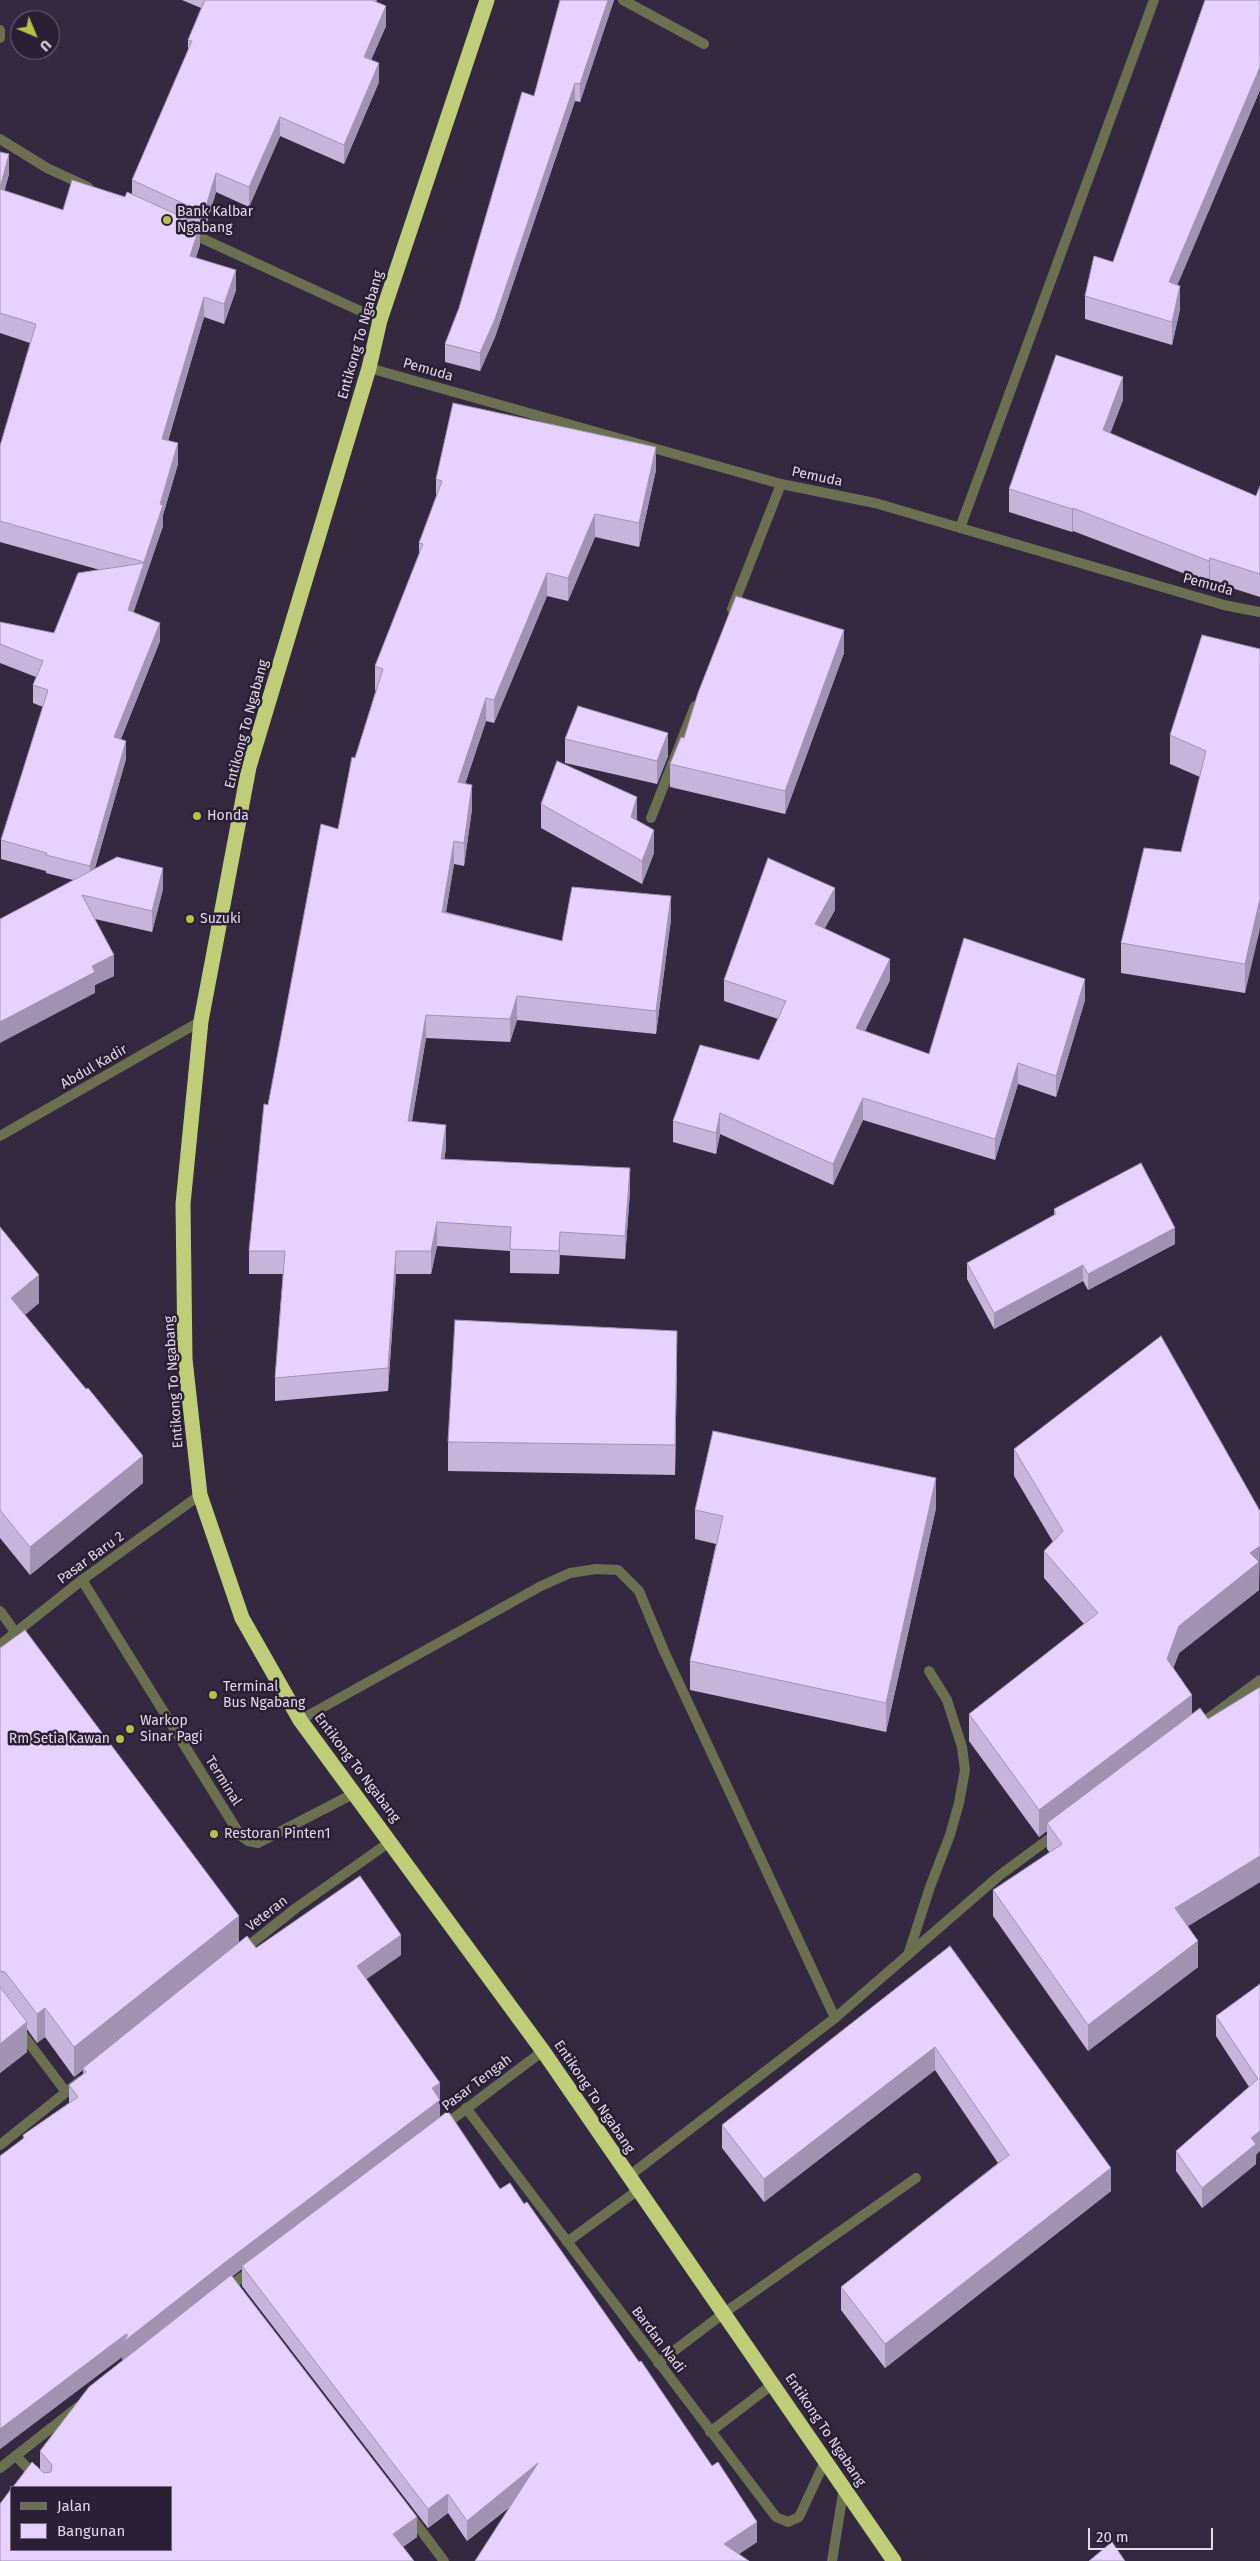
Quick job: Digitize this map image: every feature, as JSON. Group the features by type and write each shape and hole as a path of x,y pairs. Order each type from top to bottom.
{"highway":[{"name":"Entikong To Ngabang","path":"487,0 380,320 369,368 249,767 201,1021 182,1204 186,1359 200,1495 242,1618 300,1720 391,1841 543,2051 826,2459 894,2561"}],"street":[{"path":"623,0 704,44"},
{"path":"960,528 1154,0"},
{"path":"0,30 0,38"},
{"path":"0,139 47,168 101,193"},
{"path":"182,230 380,320"},
{"name":"Pemuda","path":"369,368 781,484 875,503 1224,605 1260,612"},
{"path":"727,623 781,484"},
{"path":"651,818 698,697"},
{"name":"Abdul Kadir","path":"0,1136 201,1021"},
{"name":"Pasar Baru 2","path":"0,1645 82,1580 200,1495"},
{"path":"300,1720 541,1586 570,1573 596,1569 618,1570 639,1591 664,1651 835,2018"},
{"name":"Terminal","path":"82,1580 240,1835 248,1841 258,1843 355,1793"},
{"path":"0,1611 16,1633"},
{"path":"908,1954 930,1887 950,1835 959,1804 965,1770 962,1747 947,1700 929,1671"},
{"path":"1191,1731 1260,1680"},
{"path":"629,2176 835,2018 1000,1875 1064,1827"},
{"name":"Veteran","path":"234,1957 296,1908 391,1841"},
{"path":"12,2021 66,2092"},
{"name":"Pasar Tengah","path":"435,2132 543,2051"},
{"path":"0,2145 89,2074"},
{"name":"Bardan Nadi","path":"466,2108 776,2517 788,2522 798,2517 826,2459"},
{"path":"658,2363 724,2313 916,2178"},
{"path":"567,2242 638,2190"},
{"path":"217,2297 235,2289 263,2261"},
{"path":"710,2432 773,2384"},
{"path":"0,2468 86,2401"},
{"path":"16,2456 45,2486"},
{"path":"832,2561 844,2487"},
{"path":"401,2504 444,2561"}],"building":[{"path":"205,0 372,0 386,6 364,57 379,63 344,145 280,117 249,187 216,173 204,213 132,180 192,41 188,40"},
{"path":"560,0 608,0 580,84 575,83 495,319 480,353 445,344 459,308 522,92 534,96"},
{"path":"1205,0 1260,0 1260,67 1169,282 1180,286 1172,322 1085,296 1094,256 1113,262"},
{"path":"0,152 9,154 0,188"},
{"path":"72,180 125,197 127,192 200,225 190,256 236,270 224,304 204,297 162,439 178,443 160,504 163,505 144,562 0,521 0,446 36,324 0,313 0,189 63,210"},
{"path":"1056,355 1123,377 1103,430 1256,496 1260,486 1260,574 1210,558 1209,561 1073,508 1009,489"},
{"path":"453,403 656,447 639,523 595,514 568,578 547,573 494,700 486,698 458,782 472,785 464,843 454,841 442,912 562,941 572,887 671,896 656,1011 517,996 510,1019 426,1015 408,1121 446,1125 441,1159 630,1168 625,1236 560,1232 559,1251 510,1249 511,1227 437,1222 431,1251 396,1251 388,1368 275,1378 285,1251 249,1251 264,1104 268,1105 321,824 338,829 352,757 355,758 383,669 375,666 423,544 419,543 442,481 436,479"},
{"path":"144,563 128,610 160,623 114,737 126,741 90,866 46,855 47,853 1,840 48,690 33,685 43,661 0,644 0,622 54,633 78,573"},
{"path":"736,596 844,630 785,791 670,764 681,737 684,738 698,693"},
{"path":"1202,635 1260,649 1260,899 1245,964 1121,943 1144,848 1181,852 1206,751 1170,735"},
{"path":"578,706 668,733 657,761 565,739"},
{"path":"557,761 637,797 631,817 654,830 642,861 541,804"},
{"path":"117,857 163,868 152,911 82,895 114,955 92,966 95,972 0,1022 0,919"},
{"path":"768,858 835,888 815,924 890,959 856,1028 929,1054 964,938 1085,979 1056,1076 1018,1063 995,1139 863,1098 833,1164 720,1113 716,1133 673,1121 700,1045 759,1060 786,1001 724,980"},
{"path":"1141,1163 1175,1228 1088,1274 1083,1265 994,1313 967,1263 1056,1214 1054,1209"},
{"path":"0,1227 39,1275 11,1298 143,1456 30,1547 0,1510"},
{"path":"455,1320 677,1331 675,1445 448,1442"},
{"path":"1161,1336 1260,1511 1260,1546 1250,1553 1259,1562 1179,1626 1167,1659 1192,1695 1039,1810 969,1714 1098,1613 1044,1551 1063,1531 1014,1449"},
{"path":"713,1431 936,1478 886,1703 690,1661 723,1516 695,1510"},
{"path":"25,1630 239,1916 74,2047 45,2008 37,2014 5,1972 0,1971 0,1648"},
{"path":"1260,1687 1260,1856 1175,1908 1198,1941 1088,2025 993,1890 1062,1844 1047,1823 1200,1708 1208,1719"},
{"path":"360,1876 401,1935 357,1966 440,2083 432,2088 440,2100 228,2260 122,2343 128,2335 126,2334 0,2429 0,2156 24,2138 23,2135 78,2097 69,2085 86,2072 83,2068 247,1936 256,1948"},
{"path":"950,1946 1111,2168 885,2344 841,2287 1009,2155 935,2047 764,2179 722,2125"},
{"path":"1260,1984 1260,2131 1251,2138 1256,2144 1202,2188 1176,2151 1258,2079 1216,2016"},
{"path":"0,1987 27,2022 0,2044"},
{"path":"448,2111 500,2189 510,2183 524,2204 527,2202 639,2362 641,2361 712,2466 718,2462 757,2522 724,2544 749,2561 475,2561 538,2463 467,2521 448,2494 428,2509 242,2266"},
{"path":"231,2275 417,2517 393,2534 414,2561 0,2561 0,2504 10,2490 10,2551 172,2551 172,2486 14,2486 32,2462 44,2473 51,2472 52,2465 40,2451 89,2387"},
{"path":"1112,2542 1125,2561 1089,2561"}],"place":[{"name":"Bank Kalbar Ngabang","path":"167,220"},
{"name":"Honda","path":"197,816"},
{"name":"Suzuki","path":"190,919"},
{"name":"Terminal Bus Ngabang","path":"213,1695"},
{"name":"Warkop Sinar Pagi","path":"130,1729"},
{"name":"Rm Setia Kawan","path":"120,1739"},
{"name":"Restoran Pinten1","path":"214,1834"}]}
